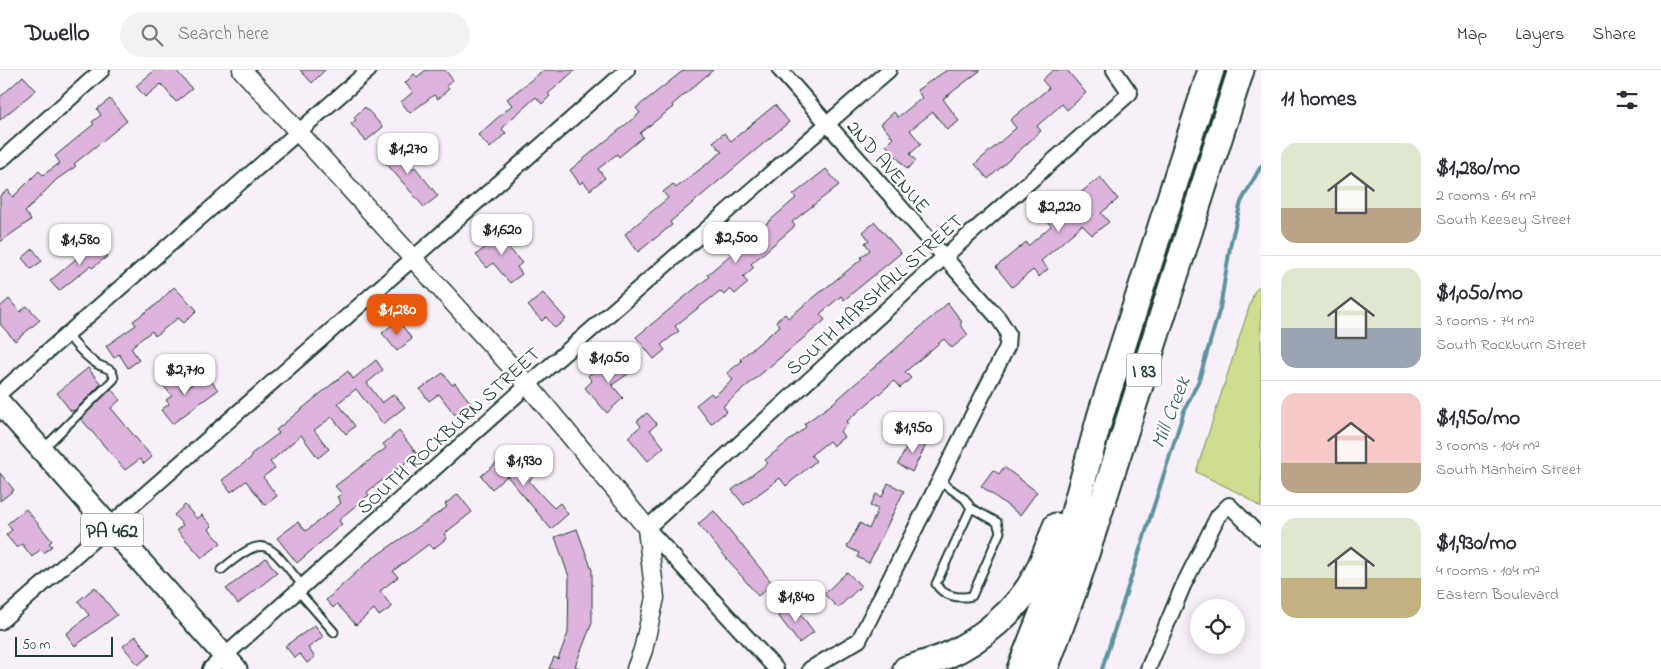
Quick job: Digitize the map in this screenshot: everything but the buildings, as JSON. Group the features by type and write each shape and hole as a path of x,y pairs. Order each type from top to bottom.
{"highway":[{"name":"I 83","path":"1020,669 1056,578 1100,416 1211,70"},
{"name":"I 83","path":"1045,669 1077,582 1241,70"},
{"path":"906,669 947,656 978,637 1020,600 1036,576 1100,416"}],"main road":[{"name":"PA 462","path":"0,404 109,527 222,664"}],"street":[{"path":"0,160 102,70"},
{"path":"242,70 528,385 647,528 776,669"},
{"path":"0,393 370,70"},
{"path":"0,622 627,70"},
{"name":"2ND AVENUE","path":"780,70 943,258 999,318 1008,333 1007,347 941,482"},
{"name":"SOUTH ROCKBURN STREET","path":"222,664 301,588 528,385 889,70"},
{"name":"SOUTH MARSHALL STREET","path":"647,528 943,258 1130,93 1114,70"},
{"path":"810,669 859,640 941,482"},
{"path":"1148,669 1183,586 1218,516 1230,505 1261,537"},
{"path":"636,669 643,650 655,598 647,528"}],"lane":[{"path":"42,450 114,379 109,368 99,366 85,355 67,335"},
{"path":"941,482 965,500 971,508 997,522 1000,532 972,596 963,598 947,594 936,584 971,508"},
{"path":"221,570 244,550 258,545 271,549 334,632"}],"green space":[{"path":"1261,284 1261,508 1243,495 1196,472 1254,292"}],"waterway":[{"name":"Mill Creek","path":"1102,669 1184,411 1199,380 1220,308 1231,242 1241,202 1261,166"}]}
